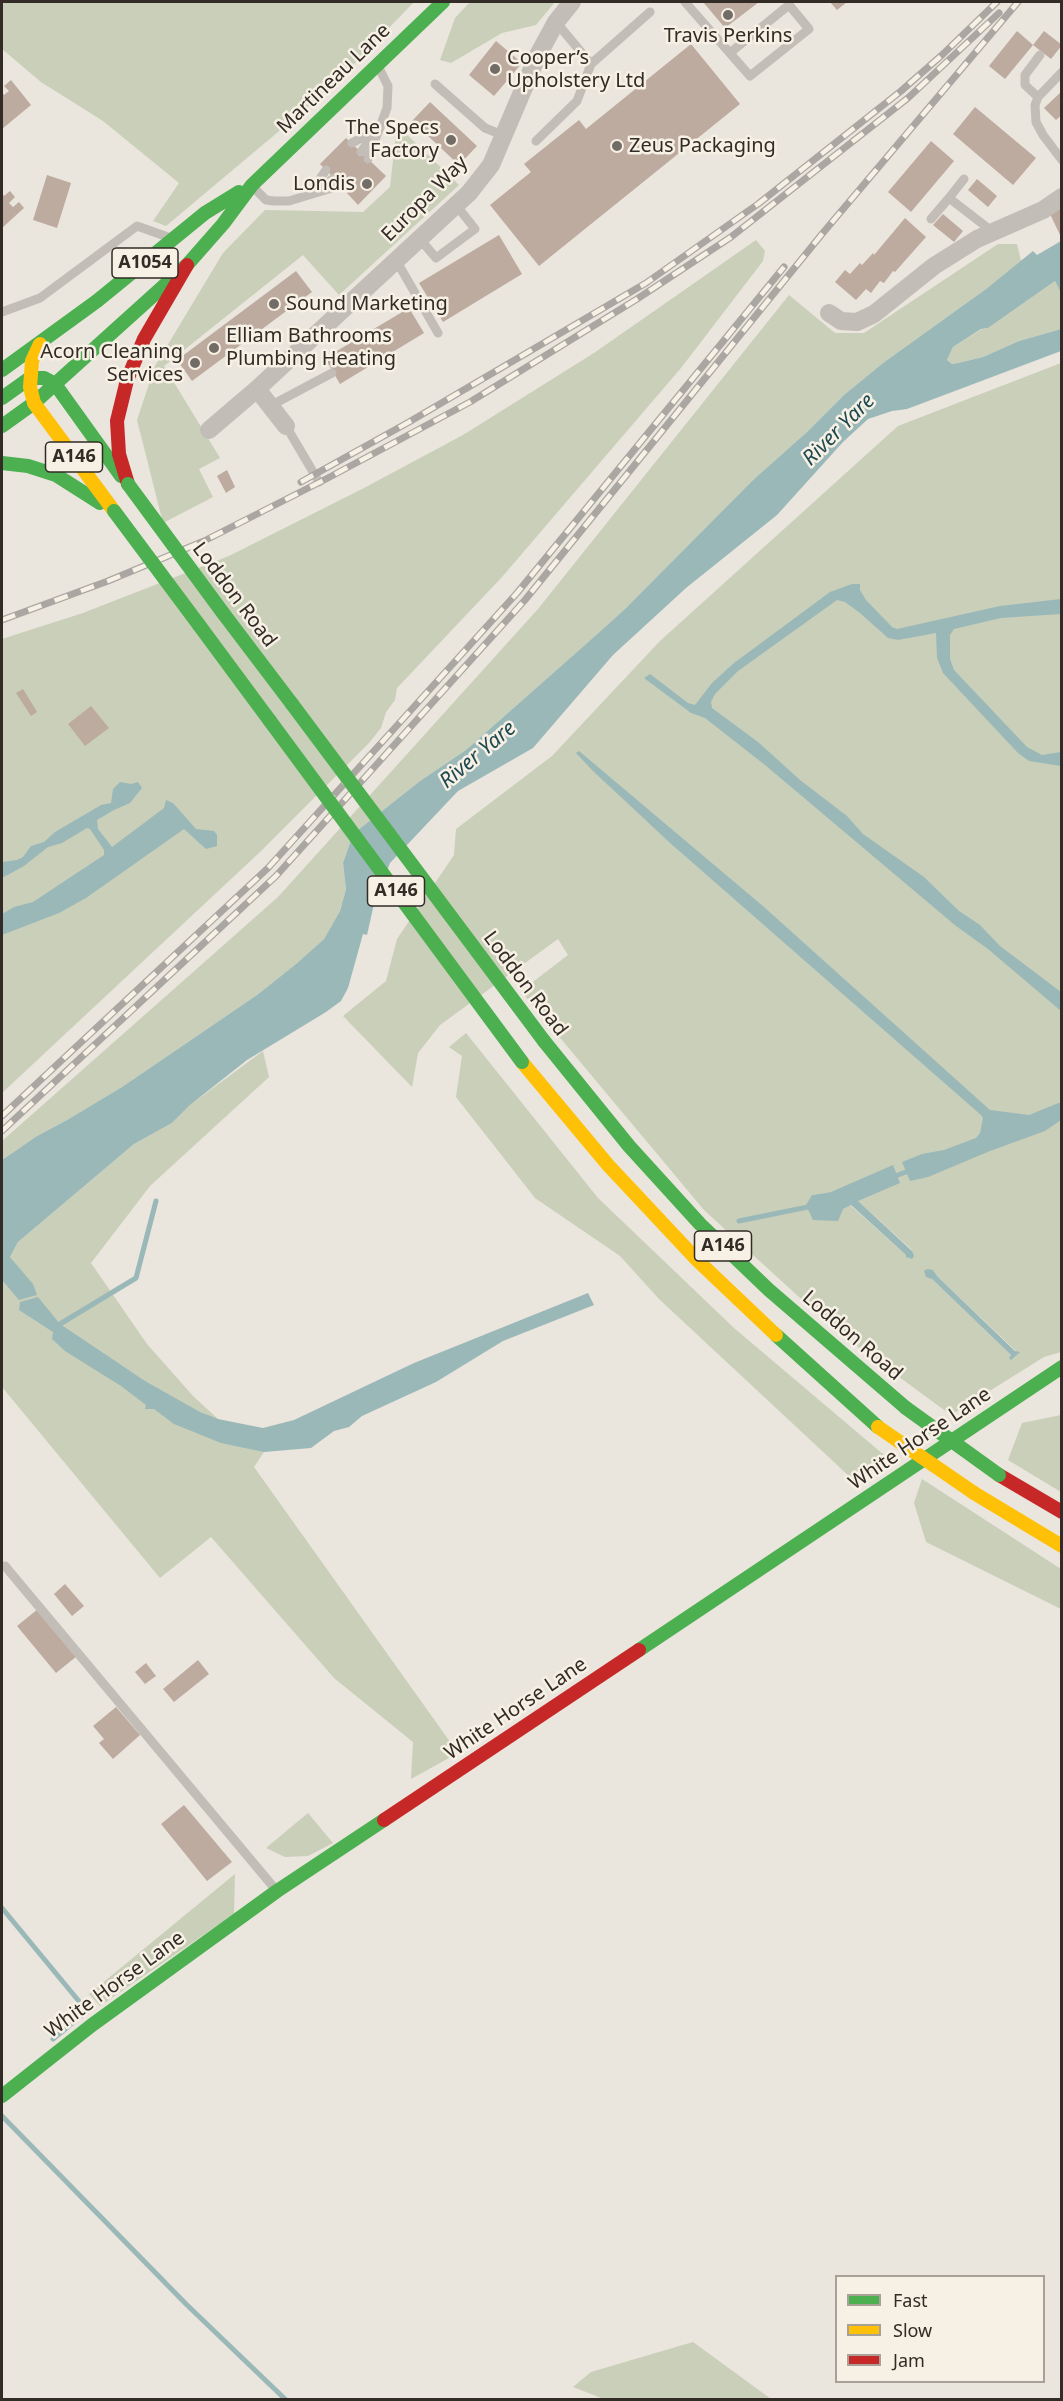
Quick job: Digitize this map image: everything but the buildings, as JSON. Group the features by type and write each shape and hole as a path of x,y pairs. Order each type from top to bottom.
{"main road":[{"name":"Martineau Lane","path":"2,426 34,403 187,265 223,224 252,184 443,2"},
{"name":"Martineau Lane","path":"2,370 174,240 205,213 252,184"},
{"name":"A146","path":"128,484 119,454 117,421 127,380 144,339 187,265"},
{"name":"A146","path":"39,344 30,378 34,403 522,1062 608,1165 697,1260 878,1427 974,1493 1062,1546"},
{"path":"2,398 30,378 44,378 55,384"},
{"name":"Loddon Road","path":"55,384 223,613 544,1041 629,1146 700,1224 770,1290 906,1408 999,1475 1062,1512"},
{"name":"A146","path":"2,463 28,466 56,476 114,511"},
{"name":"White Horse Lane","path":"2,2096 92,2025 278,1892 1062,1367"}],"street":[{"name":"Europa Way","path":"209,430 257,389 469,193 491,165 537,57 556,22 572,2"},
{"path":"829,313 841,321 857,322 874,314 934,266 977,239 1043,210 1062,198"},
{"path":"257,389 286,426"}],"lane":[{"path":"685,2 750,76 809,28 789,5 730,52"},
{"path":"536,141 577,101 591,64 650,12"},
{"path":"556,22 591,64"},
{"path":"1038,97 1025,85 1025,75 1040,55"},
{"path":"364,155 380,128 387,108 388,86 377,64"},
{"path":"1062,72 1038,97 1035,105 1036,122 1062,160"},
{"path":"435,84 485,128 505,136"},
{"path":"352,143 380,128"},
{"path":"309,195 326,170"},
{"path":"931,219 964,180"},
{"path":"252,184 266,200 289,201 338,182"},
{"path":"949,198 993,232"},
{"path":"419,238 436,258 476,229 456,205"},
{"path":"2,312 40,298 137,226 174,240"},
{"path":"396,260 438,333"},
{"path":"270,406 332,373"},
{"path":"286,426 319,482"},
{"path":"5,1566 278,1892"}],"green space":[{"path":"2,2 414,2 334,85 166,226 153,221 179,183 103,121 41,82 2,49"},
{"path":"470,2 555,2 536,25 502,33 451,63 440,60 455,18"},
{"path":"397,125 459,185 339,295 303,255 164,366 220,458 199,469 213,497 163,523 137,420 155,366 223,253 265,210 363,212 390,187"},
{"path":"756,240 765,251 763,261 681,368 502,577 397,688 395,700 386,712 381,728 369,743 260,852 2,1093 2,639 83,613 229,556 364,488 463,435 594,353"},
{"path":"998,244 1017,244 1021,261 883,363 844,395 753,480 625,609 595,636 466,750 420,781 353,834 343,863 346,889 340,911 324,939 257,995 122,1087 37,1136 2,1160 2,1141 278,897 538,609 789,295 835,333 864,333"},
{"path":"1055,281 1061,293 1061,329 1019,341 983,357 952,364 947,360 953,347 982,329 988,328"},
{"path":"1061,363 1061,1352 1044,1357 951,1415 835,1330 704,1210 521,991 568,955 558,939 440,1025 418,1053 412,1087 343,1016 386,981 397,939 454,855 456,829 552,756 660,641 898,426","holes":["831,1192 858,1201 912,1250 906,1255 850,1205 843,1209 812,1195","933,1270 1016,1351 1009,1358 1011,1355 932,1279"]},
{"path":"466,1033 598,1198 734,1328 884,1455 850,1477 659,1299 620,1256 535,1198 456,1097 462,1056 449,1047"},
{"path":"263,1051 269,1077 150,1186 91,1263 147,1344 193,1396 218,1419 264,1452 254,1467 458,1753 411,1779 413,1742 334,1678 211,1537 160,1578 2,1387 2,1280 18,1296 32,1284 10,1257 18,1242 134,1144 172,1123 190,1105"},
{"path":"1062,1415 1061,1492 1008,1460 1022,1423"},
{"path":"922,1479 1061,1569 1061,1609 926,1542 914,1503"},
{"path":"308,1813 333,1843 308,1856 285,1857 266,1848"},
{"path":"235,1874 234,1914 100,2006 89,1994"},
{"path":"693,2342 771,2399 604,2399 573,2387 591,2372"}],"water":[{"name":"River Yare","path":"1061,241 1061,293 1055,281 988,328 981,329 953,347 947,360 952,364 983,357 1019,341 1061,329 1061,351 907,409 868,419 843,442 777,515 686,588 613,655 533,748 458,791 390,863 374,904 367,935 363,934 348,988 341,1001 247,1060 190,1105 172,1123 134,1144 18,1242 10,1257 33,1284 37,1295 19,1300 2,1280 2,1160 37,1136 122,1087 257,995 296,964 324,939 340,911 346,889 343,863 353,834 420,781 466,750 595,636 625,609 753,480 844,395 883,363 986,289 1033,251 1037,255"},
{"path":"852,584 860,584 860,590 866,600 892,627 897,629 1000,606 1061,599 1061,614 1001,618 954,629 950,635 950,659 954,670 1027,747 1042,755 1061,752 1061,766 1029,761 1018,753 943,673 937,658 936,633 898,640 888,638 860,613 845,602 837,600 738,671 715,694 711,702 712,708 758,742 800,780 847,816 863,834 924,877 959,911 980,925 1000,946 1061,992 1061,1011 765,765 705,718 691,713 644,678 650,674 688,703 695,705 712,683 734,663 830,592"},
{"path":"579,751 764,907 990,1110 1029,1115 1061,1102 1061,1120 1045,1131 928,1177 910,1181 902,1162 976,1138 980,1133 983,1118 981,1115 669,842 593,771 576,753"},
{"path":"120,782 131,784 138,782 142,788 130,803 97,820 98,829 112,847 164,808 166,800 173,803 196,829 214,831 217,835 217,846 206,849 184,829 86,898 59,913 2,935 2,914 14,907 33,902 104,855 104,850 87,828 62,843 48,847 24,866 2,878 2,862 23,857 31,846 44,842 55,832 101,805 111,803 113,789"},
{"path":"893,1165 900,1183 858,1201 912,1251 914,1256 912,1259 906,1257 851,1205 843,1209 838,1221 813,1220 806,1205 812,1195 831,1192"},
{"path":"933,1270 1015,1351 1020,1352 1011,1360 1009,1358 1011,1355 932,1279 926,1277 924,1271"},
{"path":"588,1293 594,1305 503,1341 436,1382 362,1416 349,1427 334,1431 311,1448 264,1452 221,1443 174,1424 154,1409 145,1409 146,1405 121,1386 65,1351 52,1339 53,1332 19,1310 20,1302 38,1297 60,1324 145,1381 200,1412 218,1419 263,1428 294,1420 414,1363"}],"waterway":[{"path":"892,1177 912,1170"},
{"path":"60,1324 136,1278 156,1201"},
{"path":"739,1221 813,1206"},
{"path":"2,1908 87,2011 53,2039"},
{"path":"2,2116 186,2304 286,2400"}],"railway":[{"path":"301,482 409,422 646,283 758,204 901,91 997,2"},
{"path":"2,1131 276,876 525,600 822,234 1018,2"},
{"path":"2,620 108,581 204,541 470,402 637,299 731,237 908,98 999,13"},
{"path":"2,1116 268,868 517,593 784,267"}],"traffic: fast":[{"path":"2,426 34,403 187,265 223,224 252,185 443,2"},
{"path":"2,370 97,301 205,213 239,192"},
{"path":"2,398 30,378 44,378 55,384 121,476"},
{"path":"2,463 28,466 56,475 100,503"},
{"path":"128,484 223,613"},
{"path":"114,511 199,625"},
{"path":"223,613 292,704"},
{"path":"199,625 270,721"},
{"path":"292,704 544,1041"},
{"path":"270,721 522,1062"},
{"path":"544,1041 629,1146 700,1224 769,1290 906,1408"},
{"path":"776,1335 878,1427"},
{"path":"639,1650 1062,1367"},
{"path":"906,1408 999,1475"},
{"path":"2,2096 92,2025 277,1891 384,1820"}],"traffic: slow":[{"path":"40,344 32,361 30,387 34,403 114,511"},
{"path":"522,1062 608,1165 697,1260 776,1335"},
{"path":"878,1427 974,1493"},
{"path":"974,1493 1062,1546"}],"traffic: jam":[{"path":"128,484 119,454 117,421 127,380 144,339 187,265"},
{"path":"999,1475 1062,1512"},
{"path":"384,1820 639,1650"}],"place":[{"name":"Travis Perkins","path":"728,15"},
{"name":"Cooper’s Upholstery Ltd","path":"495,69"},
{"name":"The Specs Factory","path":"451,140"},
{"name":"Zeus Packaging","path":"617,146"},
{"name":"Londis","path":"367,184"},
{"name":"Sound Marketing","path":"274,304"},
{"name":"Elliam Bathrooms Plumbing Heating","path":"214,348"},
{"name":"Acorn Cleaning Services","path":"195,363"}]}
